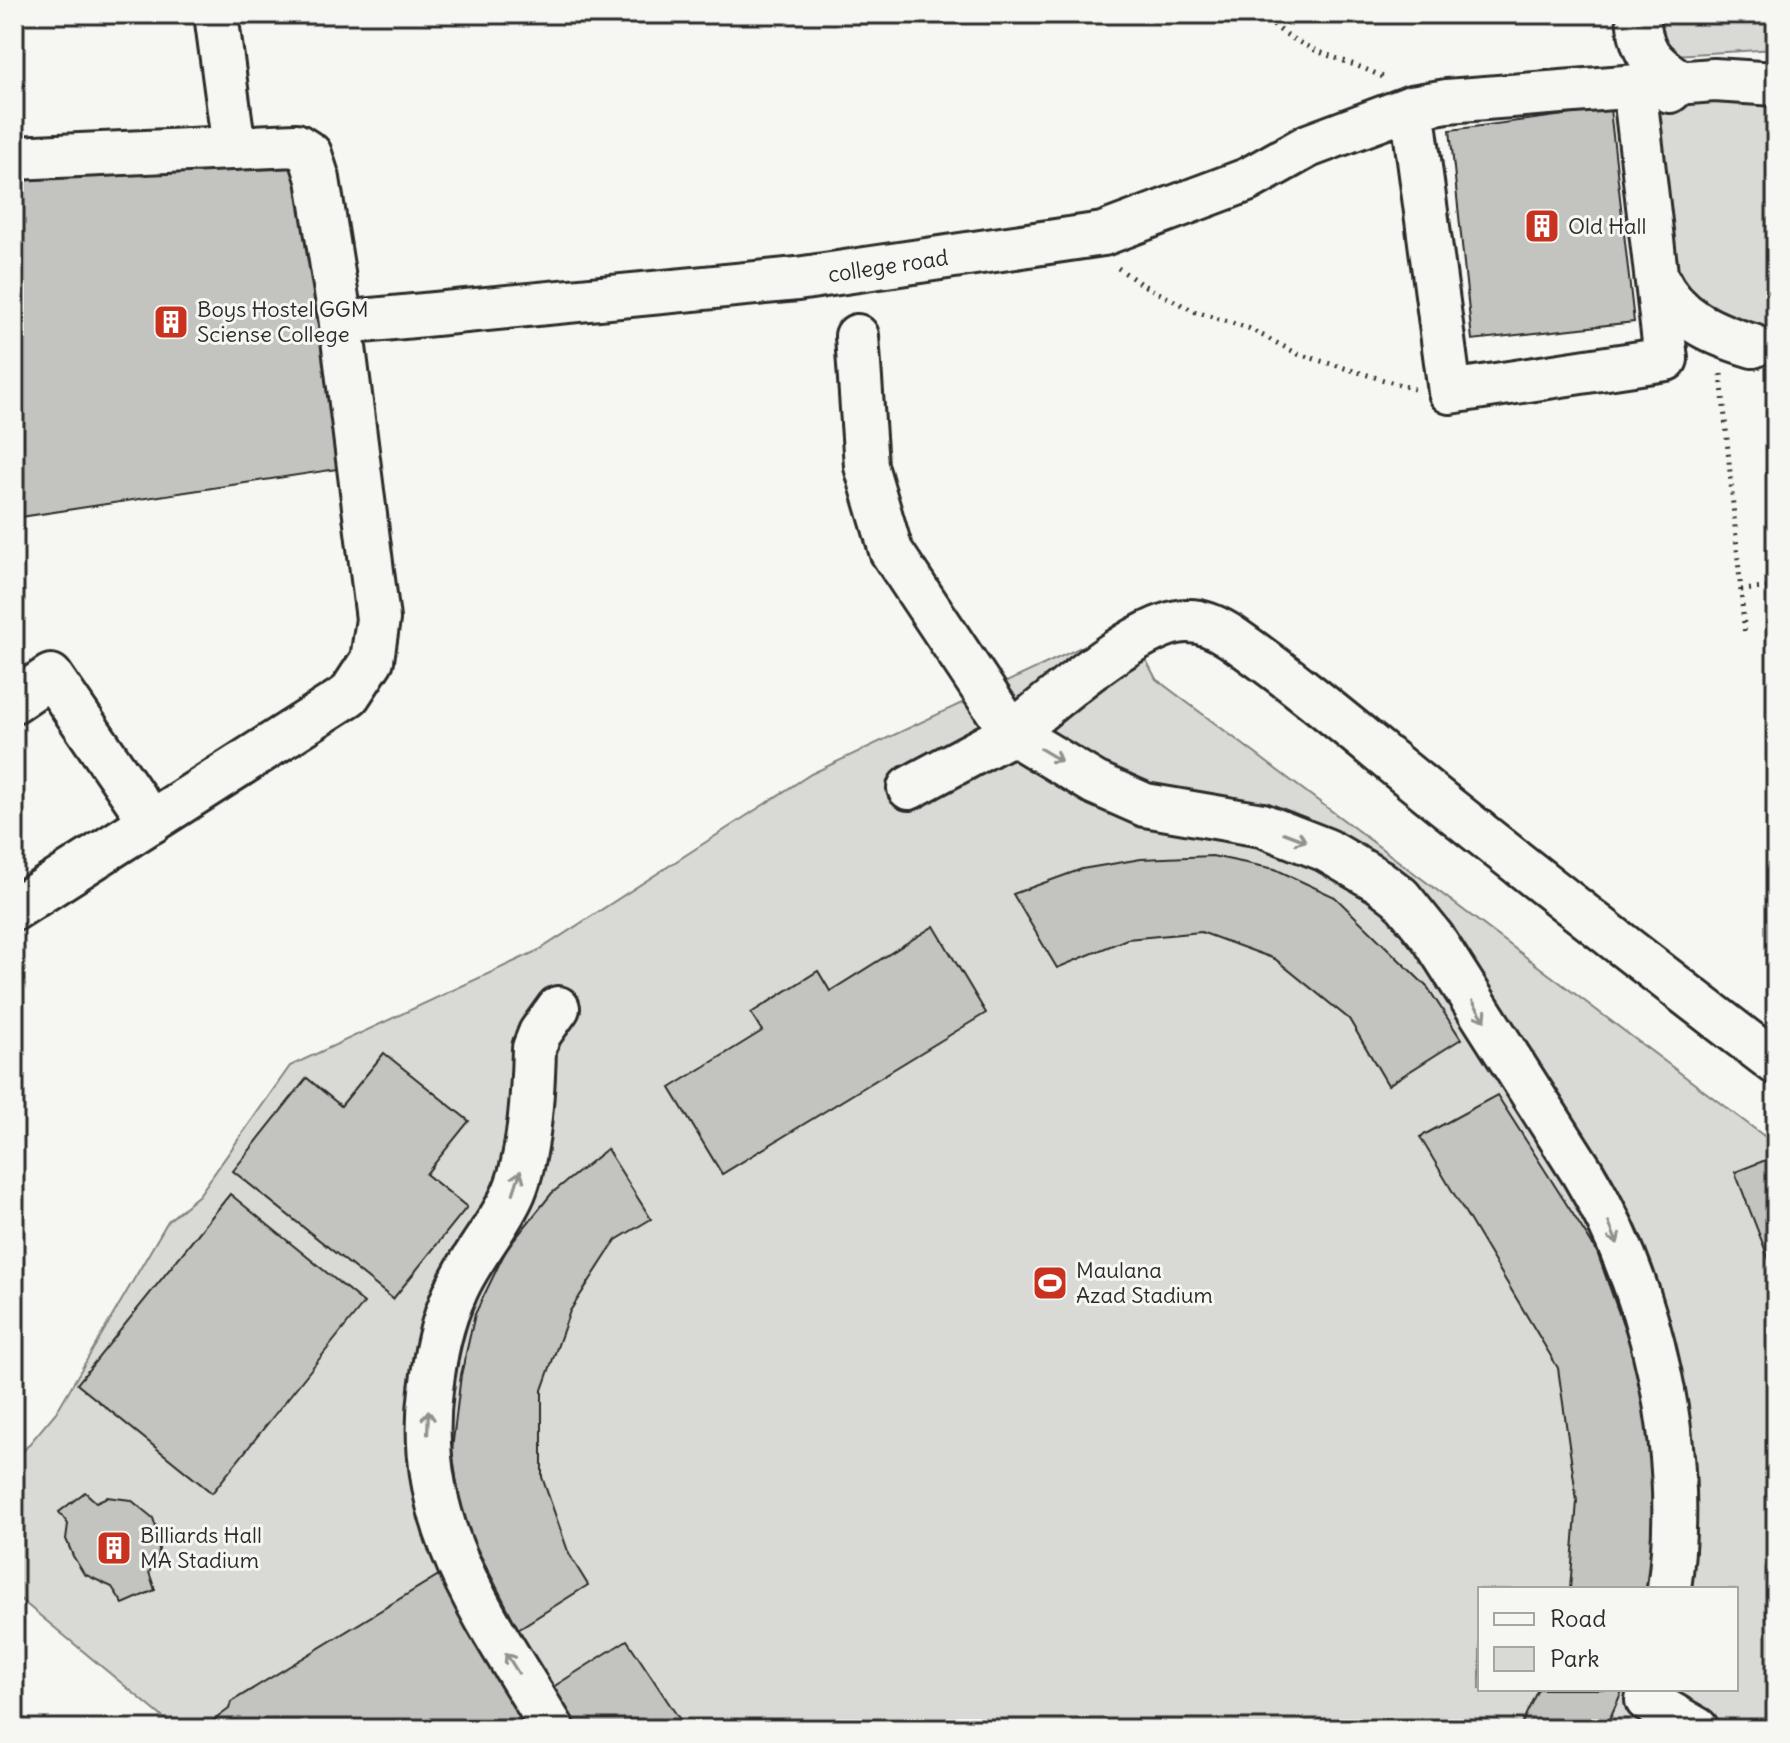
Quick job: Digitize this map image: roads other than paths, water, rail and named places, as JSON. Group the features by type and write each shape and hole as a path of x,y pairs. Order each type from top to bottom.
{"lane":[{"path":"216,14 234,148"},
{"path":"1633,72 1666,359"},
{"name":"college road","path":"341,323 797,279 1060,242 1103,234 1185,205 1247,180 1308,146 1378,116 1412,107 1633,72 1680,82 1714,80 1776,84"},
{"path":"1412,107 1450,392 1749,347"},
{"path":"14,158 296,145 310,154 318,179 341,323 378,619 372,660 349,695 14,909"},
{"path":"1656,276 1666,297 1692,321 1719,336 1749,347"},
{"path":"857,336 866,466 901,567 1012,733 1095,783 1145,805 1262,825 1326,850 1400,897 1433,938 1599,1201 1644,1315 1668,1414 1673,1504 1669,1587"},
{"path":"909,788 1012,733 1106,659 1166,624 1189,621 1210,625 1230,636 1292,683 1586,918 1776,1063"},
{"path":"14,701 51,676 151,822"},
{"path":"553,1729 469,1590 444,1535 430,1480 427,1419 436,1350 450,1305 474,1255 517,1182 534,1048 540,1033 558,1008"},
{"path":"1643,1706 1697,1729"}],"place":[{"name":"Old Hall","path":"1542,226"},
{"name":"Boys Hostel GGM Sciense College","path":"171,322"},
{"name":"Maulana Azad Stadium","path":"1050,1283"},
{"name":"Billiards Hall MA Stadium","path":"114,1548"}]}
